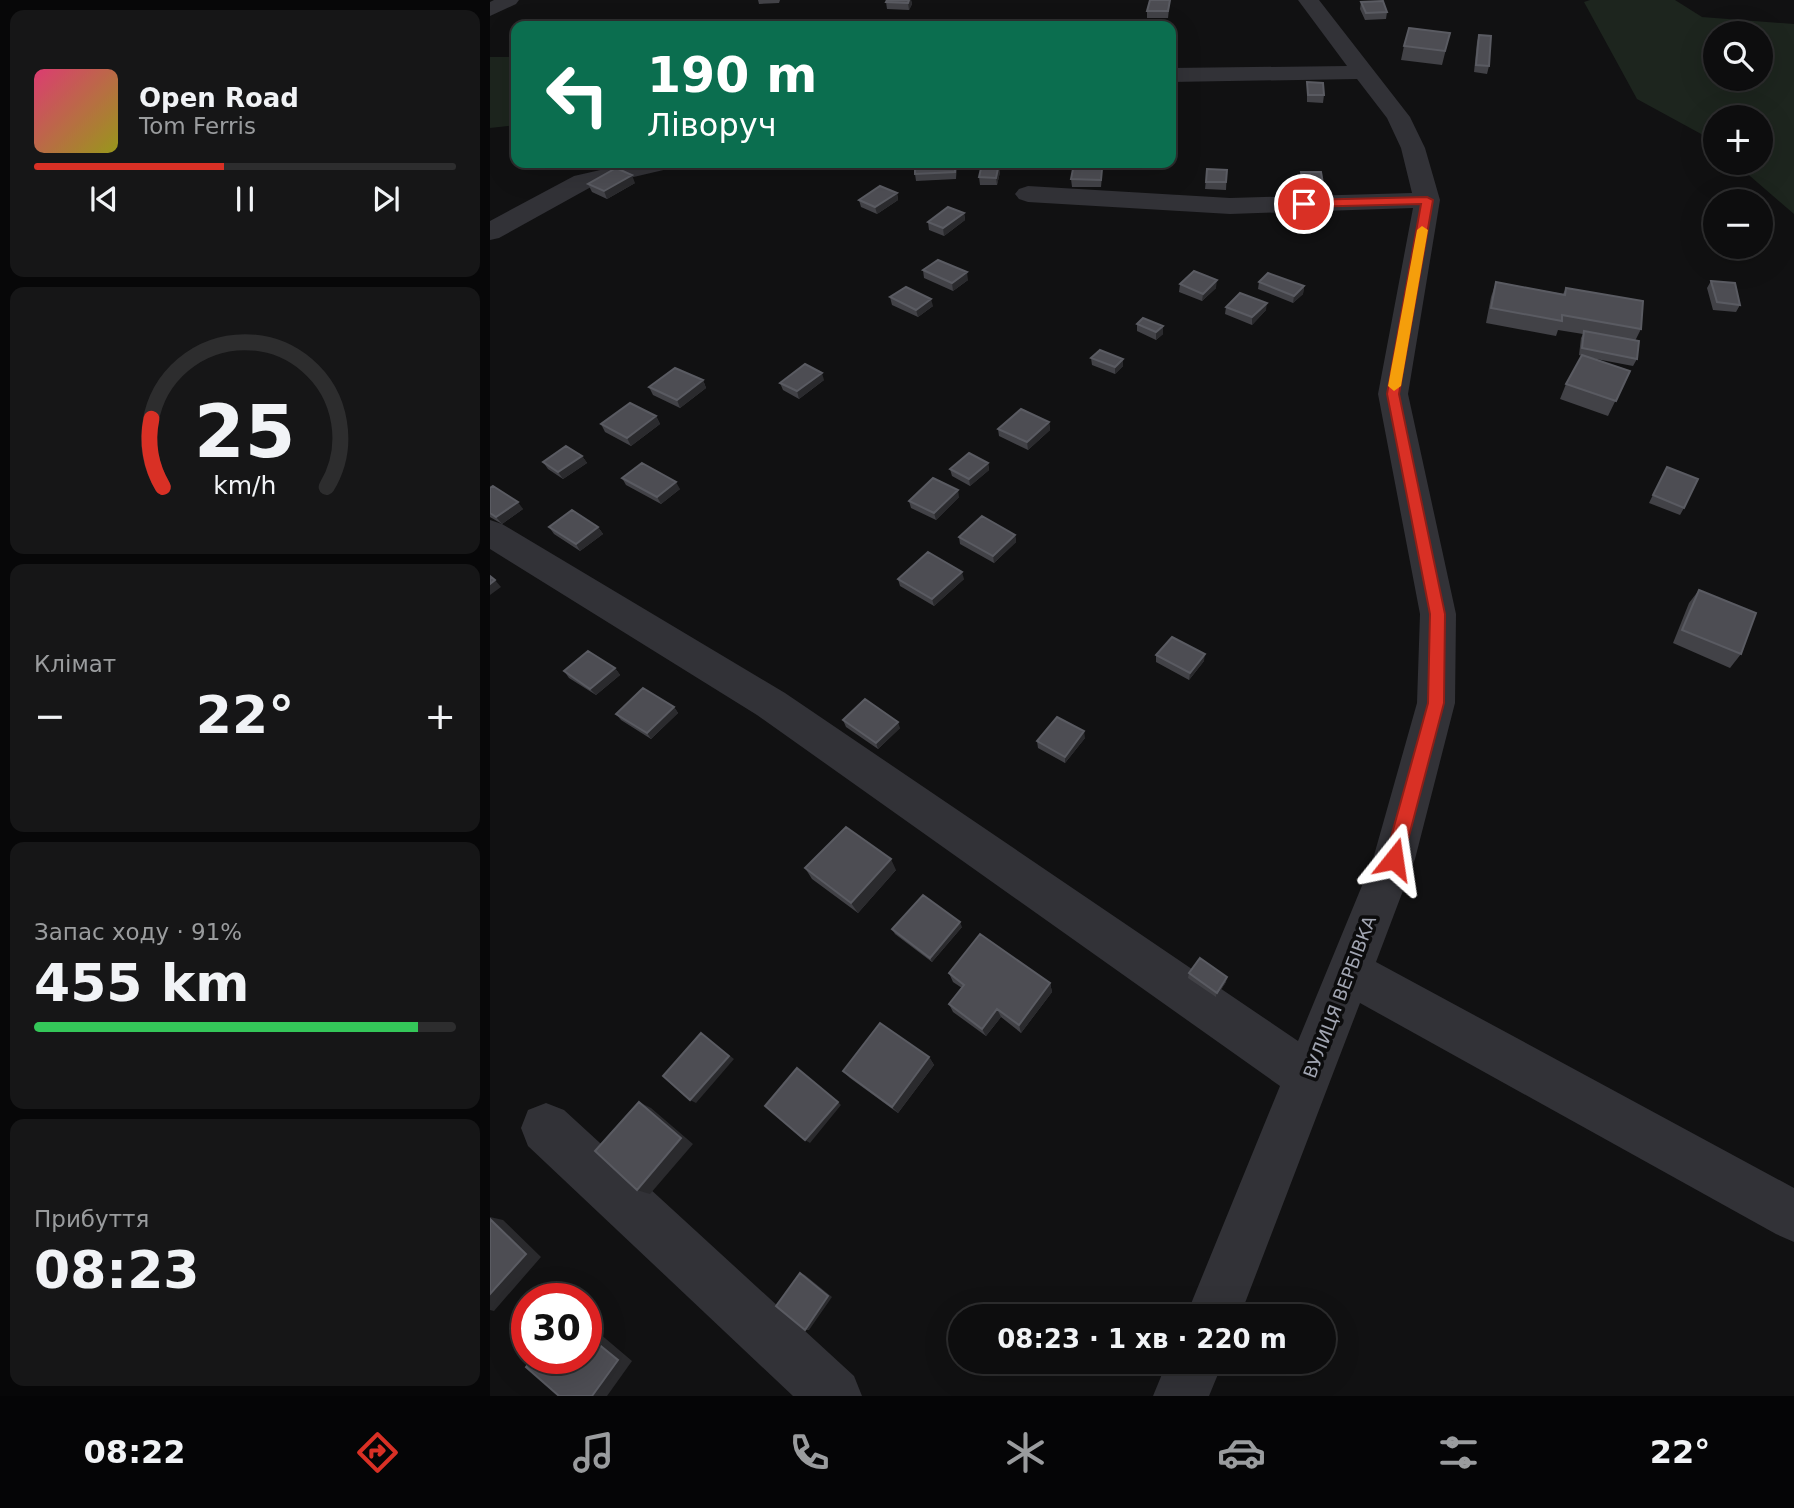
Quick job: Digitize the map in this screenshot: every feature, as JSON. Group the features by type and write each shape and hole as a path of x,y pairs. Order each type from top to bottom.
{"street":[{"path":"490,9 509,0"},
{"name":"ВУЛИЦЯ ВЕРБІВКА","path":"1218,1304 1394,859 1436,703 1438,614 1393,394 1427,200 1413,148 1398,117 1308,0"},
{"path":"1176,75 1363,72"},
{"path":"490,232 583,181 641,168"},
{"path":"1028,194 1230,206 1427,200"},
{"path":"490,533 771,704 1308,1077"},
{"path":"1349,972 1794,1216"},
{"path":"546,1128 834,1396"},
{"path":"1181,1396 1190,1374"}],"shaded area":[{"path":"1675,0 1702,17 1755,21 1703,21 1703,91 1773,91 1773,22 1794,24 1794,214 1773,196 1773,189 1765,189 1749,175 1773,175 1773,105 1703,105 1703,135 1637,99 1584,2"},
{"path":"490,57 511,57 511,126 490,128"}],"building":[{"path":"909,0 908,3 886,2"},
{"path":"1150,0 1170,0 1168,11 1147,11"},
{"path":"1383,1 1387,12 1366,13 1361,2"},
{"path":"1409,28 1450,33 1445,51 1404,46"},
{"path":"1479,35 1491,36 1489,66 1476,65"},
{"path":"1307,82 1323,83 1324,95 1308,95"},
{"path":"616,168 632,175 604,191 588,184"},
{"path":"915,168 955,168 955,172 915,174"},
{"path":"981,168 998,168 996,178 979,177"},
{"path":"1073,169 1102,169 1101,180 1071,179"},
{"path":"1207,169 1227,170 1226,182 1206,182"},
{"path":"1301,172 1321,172 1324,189 1304,189"},
{"path":"880,186 897,193 875,207 859,200"},
{"path":"948,207 964,213 943,228 928,222"},
{"path":"938,260 967,272 952,283 923,270"},
{"path":"1194,271 1217,280 1203,294 1180,284"},
{"path":"1268,273 1304,286 1294,296 1259,282"},
{"path":"1711,281 1735,283 1740,305 1717,302"},
{"path":"1496,282 1565,295 1566,288 1643,301 1641,329 1562,315 1562,321 1491,308"},
{"path":"906,287 931,299 916,310 890,297"},
{"path":"1240,293 1267,303 1252,317 1226,307"},
{"path":"1143,318 1163,326 1156,332 1137,324"},
{"path":"1584,331 1639,341 1637,359 1582,348"},
{"path":"1100,350 1123,359 1115,367 1091,358"},
{"path":"1582,355 1630,371 1616,401 1566,384"},
{"path":"805,364 822,373 797,391 780,383"},
{"path":"675,368 703,380 677,400 649,387"},
{"path":"630,403 656,416 627,438 601,424"},
{"path":"1021,409 1049,422 1027,442 998,429"},
{"path":"566,446 582,456 558,472 543,462"},
{"path":"969,453 988,463 969,479 950,469"},
{"path":"642,463 676,482 657,497 622,478"},
{"path":"1667,467 1698,479 1684,508 1653,495"},
{"path":"933,478 958,490 934,513 909,501"},
{"path":"493,486 518,502 496,517 490,513 490,488"},
{"path":"572,510 598,527 576,544 549,527"},
{"path":"982,516 1015,535 993,556 959,537"},
{"path":"928,552 962,572 932,599 898,579"},
{"path":"1699,590 1756,613 1741,654 1682,630"},
{"path":"1172,637 1205,654 1190,673 1156,655"},
{"path":"588,651 615,668 590,689 564,671"},
{"path":"643,688 674,707 647,733 616,714"},
{"path":"865,699 898,722 876,743 843,720"},
{"path":"1057,717 1084,731 1065,757 1037,741"},
{"path":"846,827 891,859 851,903 805,868"},
{"path":"923,895 960,922 930,958 892,929"},
{"path":"980,934 1050,983 1019,1025 997,1009 982,1029 949,1004 964,985 949,973"},
{"path":"1200,958 1227,977 1217,993 1189,973"},
{"path":"880,1023 929,1057 892,1107 843,1071"},
{"path":"701,1033 729,1056 690,1100 663,1076"},
{"path":"797,1068 838,1102 805,1140 765,1106"},
{"path":"639,1102 681,1138 637,1190 595,1151"},
{"path":"490,1219 526,1254 490,1294"},
{"path":"800,1273 828,1296 805,1330 776,1306"},
{"path":"602,1347 618,1360 592,1396 559,1396 534,1374 602,1374"}],"slow traffic":[{"path":"1394,386 1422,230"}],"route":[{"path":"1304,204 1427,200 1393,394 1438,614 1436,703 1394,859"}]}
